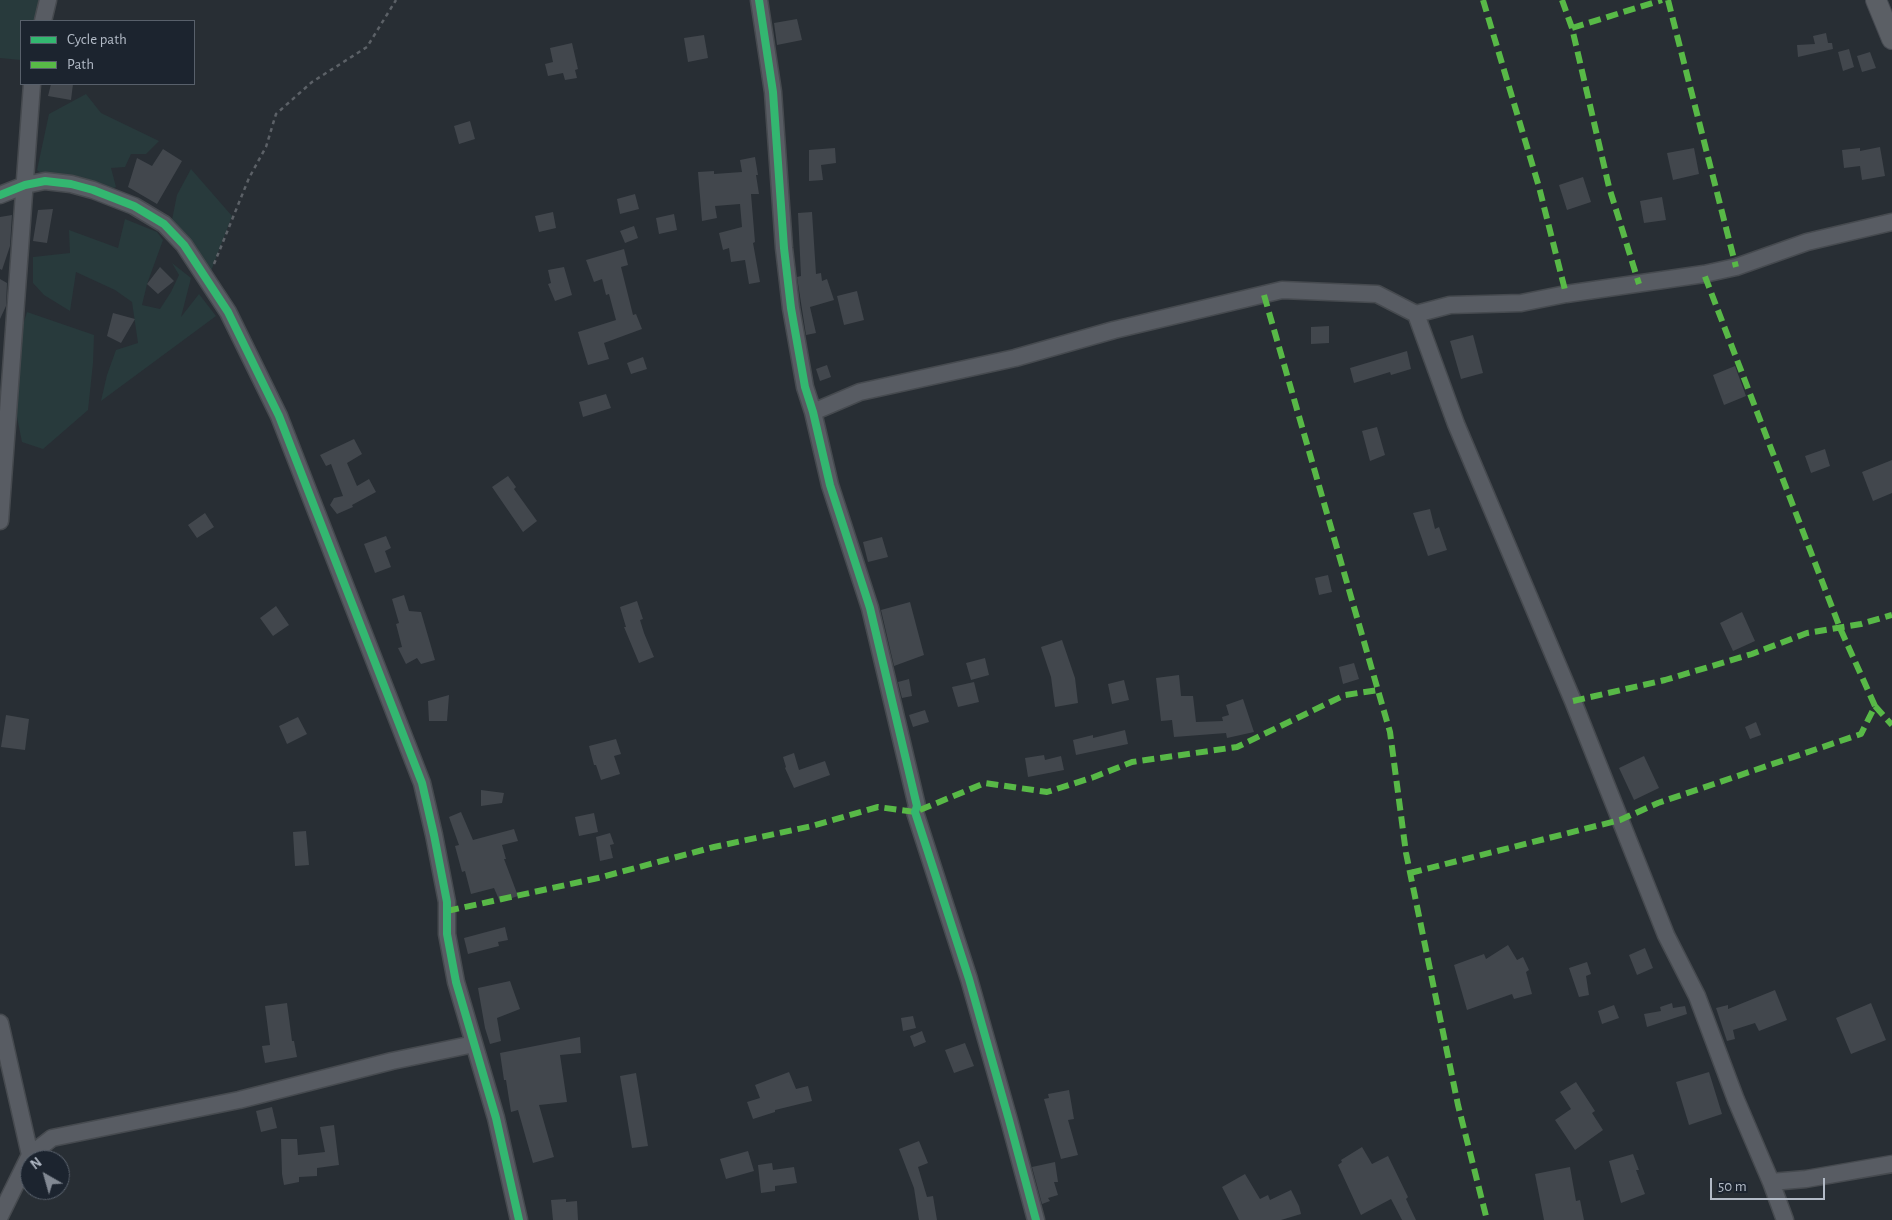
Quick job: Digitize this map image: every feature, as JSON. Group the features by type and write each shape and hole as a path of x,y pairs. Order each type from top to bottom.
{"main road":[{"path":"1876,0 1892,38"}],"street":[{"path":"43,20 48,0"},
{"path":"759,0 773,92 790,308 805,387 813,412 830,484 870,608 917,806 915,812 969,979 1010,1120 1036,1220"},
{"path":"0,521 32,85"},
{"path":"0,195 25,185 45,181 71,184 93,190 134,206 164,224 184,245 228,312 279,416 422,783 447,902 447,934 456,982 496,1118 519,1220"},
{"path":"813,412 860,392 1015,358 1114,330 1282,290 1377,294 1416,314 1450,305 1521,303 1566,294 1704,274 1736,267 1807,242 1892,222"},
{"path":"1416,314 1456,424 1573,701 1666,935 1697,996 1736,1100 1772,1182 1785,1220"},
{"path":"0,1023 29,1150"},
{"path":"36,1150 52,1138 239,1100 392,1061 474,1044"},
{"path":"1772,1182 1806,1179 1892,1164"},
{"path":"0,1216 20,1175"}],"path":[{"path":"208,279 249,178 266,147 276,114 312,82 367,47 396,0"}],"shaded area":[{"path":"0,0 41,0 39,20 20,20 20,60 0,58"},
{"path":"86,94 101,113 159,141 146,154 131,154 125,167 111,168 116,187 102,193 52,182 37,170 49,114"},
{"path":"191,169 232,216 208,279 181,242 172,220 177,195"},
{"path":"125,219 157,232 163,240 147,284 142,305 160,309 179,275 172,263 191,278 181,317 199,294 216,316 101,401 107,375 116,350 138,343 132,302 115,290 76,272 70,311 44,295 33,283 33,257 70,253 69,230 118,248"},
{"path":"27,312 94,335 88,410 43,449 22,442 17,417 11,364"}],"building":[{"path":"797,19 802,40 777,45 774,23"},
{"path":"1826,33 1828,43 1832,43 1833,49 1798,57 1797,45 1815,44 1813,36"},
{"path":"704,35 708,58 688,62 684,38"},
{"path":"572,43 578,69 575,70 577,78 565,80 563,73 548,76 545,64 553,62 550,48"},
{"path":"1849,49 1854,67 1843,71 1838,52"},
{"path":"1870,52 1876,68 1862,72 1857,56"},
{"path":"51,85 73,85 71,100 48,96"},
{"path":"470,121 475,139 459,144 454,126"},
{"path":"1880,147 1885,176 1862,180 1860,166 1844,168 1842,150 1860,148 1860,151"},
{"path":"835,148 836,163 821,165 823,180 809,181 809,150"},
{"path":"1694,148 1699,174 1673,180 1667,153"},
{"path":"163,149 182,161 157,204 128,187 137,158 152,166"},
{"path":"755,157 759,194 751,194 755,242 753,243 760,282 749,284 745,260 731,262 729,248 723,250 719,233 742,227 740,204 715,206 717,218 702,221 698,172 714,171 714,174 742,172 740,160"},
{"path":"1583,177 1591,202 1567,210 1559,185"},
{"path":"635,194 639,209 620,214 617,199"},
{"path":"1662,197 1666,220 1644,223 1640,201"},
{"path":"53,209 47,243 33,241 38,210"},
{"path":"553,212 556,228 539,232 535,216"},
{"path":"812,212 816,274 821,273 822,281 827,279 834,300 810,307 816,333 806,335 797,277 801,276 798,213"},
{"path":"674,214 677,230 659,234 656,218"},
{"path":"12,215 10,246 2,270 0,269 0,217"},
{"path":"634,226 638,238 625,243 620,231"},
{"path":"624,249 628,265 621,267 633,315 636,314 642,329 604,343 609,359 588,365 578,332 616,320 609,294 606,295 602,279 594,282 586,260"},
{"path":"160,267 174,281 158,294 147,284"},
{"path":"564,267 572,295 555,301 548,284 551,283 548,270"},
{"path":"0,279 7,283 6,306 0,319"},
{"path":"857,291 864,320 844,325 837,296"},
{"path":"113,313 135,319 121,343 107,336"},
{"path":"1329,326 1329,343 1311,344 1311,327"},
{"path":"1473,335 1483,373 1461,379 1450,341"},
{"path":"1407,351 1411,369 1391,375 1390,372 1354,383 1350,368"},
{"path":"643,357 647,369 631,374 627,363"},
{"path":"827,365 831,377 820,381 816,369"},
{"path":"1735,366 1746,396 1724,405 1713,375"},
{"path":"606,394 611,408 583,417 579,402"},
{"path":"1377,427 1385,455 1370,461 1362,431"},
{"path":"354,439 362,454 347,463 357,486 369,479 376,492 352,505 353,507 337,514 330,505 334,498 343,496 331,464 326,466 320,455"},
{"path":"1825,449 1830,466 1811,473 1805,456"},
{"path":"1892,460 1892,493 1873,501 1862,472"},
{"path":"508,476 516,487 514,489 537,521 523,532 492,487"},
{"path":"1430,509 1435,529 1439,527 1447,550 1428,556 1413,513"},
{"path":"205,513 214,527 197,538 188,525"},
{"path":"386,536 391,548 385,551 391,567 375,573 364,544"},
{"path":"882,537 888,557 868,562 863,542"},
{"path":"1328,575 1332,592 1319,595 1315,578"},
{"path":"404,595 409,611 421,612 435,660 421,664 417,658 406,664 398,648 402,647 396,624 399,623 392,599"},
{"path":"637,601 643,619 640,620 654,657 639,663 624,627 626,627 620,607"},
{"path":"910,602 924,655 894,666 881,610"},
{"path":"276,606 289,625 273,636 260,618"},
{"path":"1742,612 1755,641 1733,651 1720,623"},
{"path":"1062,640 1075,678 1078,703 1055,707 1051,677 1041,647"},
{"path":"985,658 989,675 971,680 966,663"},
{"path":"1354,663 1359,679 1343,684 1339,667"},
{"path":"1179,675 1181,696 1193,696 1196,722 1223,721 1222,717 1229,715 1226,705 1243,699 1254,732 1227,738 1226,733 1174,737 1172,720 1161,721 1156,678"},
{"path":"909,679 912,696 902,698 898,682"},
{"path":"1124,680 1129,700 1112,704 1108,684"},
{"path":"974,682 979,702 958,707 952,687"},
{"path":"449,695 447,721 429,721 428,701"},
{"path":"925,710 929,722 913,727 909,715"},
{"path":"6,715 29,719 25,750 1,747"},
{"path":"298,717 307,734 287,744 279,726"},
{"path":"1756,722 1761,735 1750,739 1745,727"},
{"path":"1125,730 1128,744 1076,755 1073,740 1093,735 1093,738"},
{"path":"616,739 621,754 614,756 620,774 601,780 596,765 594,765 589,746"},
{"path":"794,753 799,770 825,761 830,775 794,788 785,768 783,757"},
{"path":"1044,755 1045,760 1061,756 1064,770 1028,777 1025,758"},
{"path":"1644,756 1659,788 1634,800 1619,768"},
{"path":"481,790 504,793 502,803 481,806"},
{"path":"461,812 473,840 514,829 518,841 502,845 506,859 504,859 518,896 500,902 494,888 471,894 465,871 462,872 455,846 459,845 449,817"},
{"path":"594,813 598,832 579,836 575,817"},
{"path":"306,831 309,865 295,866 293,832"},
{"path":"610,833 614,844 610,845 613,858 600,861 596,837"},
{"path":"505,927 508,940 498,942 499,946 468,954 464,938"},
{"path":"1508,945 1517,960 1523,957 1529,970 1526,972 1532,994 1514,999 1512,994 1467,1010 1454,965 1484,954 1486,959"},
{"path":"1645,948 1653,968 1637,975 1629,955"},
{"path":"1587,962 1591,974 1586,976 1589,995 1579,997 1569,968"},
{"path":"510,981 520,1009 497,1018 501,1041 490,1044 485,1028 478,988"},
{"path":"1775,990 1787,1020 1759,1031 1755,1023 1733,1030 1735,1039 1727,1041 1716,1008 1728,1005 1728,1009"},
{"path":"287,1003 292,1041 294,1041 297,1057 265,1063 262,1046 270,1045 265,1006"},
{"path":"1672,1003 1673,1008 1685,1006 1687,1014 1647,1027 1644,1014 1661,1011 1660,1007"},
{"path":"1871,1003 1886,1040 1851,1054 1836,1018"},
{"path":"1614,1005 1619,1018 1602,1024 1598,1011"},
{"path":"913,1016 916,1028 903,1031 901,1018"},
{"path":"922,1031 926,1042 914,1047 910,1036"},
{"path":"580,1037 581,1053 560,1055 567,1102 539,1105 554,1157 533,1163 518,1110 511,1112 500,1053"},
{"path":"965,1043 974,1066 954,1073 945,1050"},
{"path":"789,1072 796,1089 808,1086 812,1101 775,1110 775,1112 753,1119 747,1102 760,1098 755,1085"},
{"path":"1709,1072 1722,1114 1689,1125 1676,1082"},
{"path":"636,1073 648,1146 632,1148 620,1076"},
{"path":"1576,1082 1595,1111 1592,1113 1603,1130 1575,1150 1555,1120 1571,1109 1560,1092"},
{"path":"1069,1090 1074,1119 1068,1120 1078,1155 1061,1159 1044,1099 1049,1098 1048,1094"},
{"path":"272,1107 277,1128 261,1132 256,1111"},
{"path":"334,1125 339,1165 317,1168 317,1176 299,1177 299,1182 284,1185 281,1139 297,1139 298,1155 325,1152 320,1127"},
{"path":"919,1141 928,1163 918,1167 927,1197 933,1196 937,1220 919,1220 914,1188 899,1149"},
{"path":"1362,1147 1372,1164 1388,1156 1408,1197 1406,1199 1416,1220 1402,1220 1391,1199 1361,1215 1338,1165 1342,1162 1341,1160"},
{"path":"748,1151 754,1171 726,1179 720,1159"},
{"path":"1633,1154 1639,1170 1636,1170 1645,1194 1621,1203 1609,1161"},
{"path":"1055,1162 1058,1182 1054,1182 1058,1195 1048,1198 1050,1201 1042,1204 1032,1167"},
{"path":"772,1163 773,1170 794,1167 797,1183 775,1186 775,1191 761,1193 758,1165"},
{"path":"1570,1167 1576,1201 1580,1200 1584,1220 1544,1220 1535,1174"},
{"path":"1245,1174 1260,1199 1268,1195 1270,1200 1291,1190 1301,1214 1281,1220 1239,1220 1222,1187"},
{"path":"566,1199 566,1202 577,1201 578,1220 553,1220 551,1200"}],"marked path":[{"path":"1483,0 1539,187 1566,294"},
{"path":"1562,0 1572,28 1609,187 1639,284"},
{"path":"1572,28 1662,0"},
{"path":"1668,0 1736,267"},
{"path":"1410,873 1620,820 1658,803 1861,734 1875,706 1840,628 1704,274"},
{"path":"1264,295 1390,732 1406,853 1458,1105 1487,1220"},
{"path":"1573,701 1665,680 1752,654 1807,633 1861,624 1892,615"},
{"path":"447,911 598,878 714,847 812,826 878,807 915,812 985,783 1047,792 1132,762 1237,747 1345,695 1378,690"},
{"path":"1875,706 1892,725"}],"cycle path":[{"path":"759,0 773,92 784,248 791,308 805,387 813,412 830,485 870,608 917,806 915,812 969,979 1036,1220"},
{"path":"0,195 25,185 45,181 71,184 93,190 134,206 164,224 184,245 228,312 279,416 422,783 447,902 447,934 456,982 496,1118 519,1220"}]}
